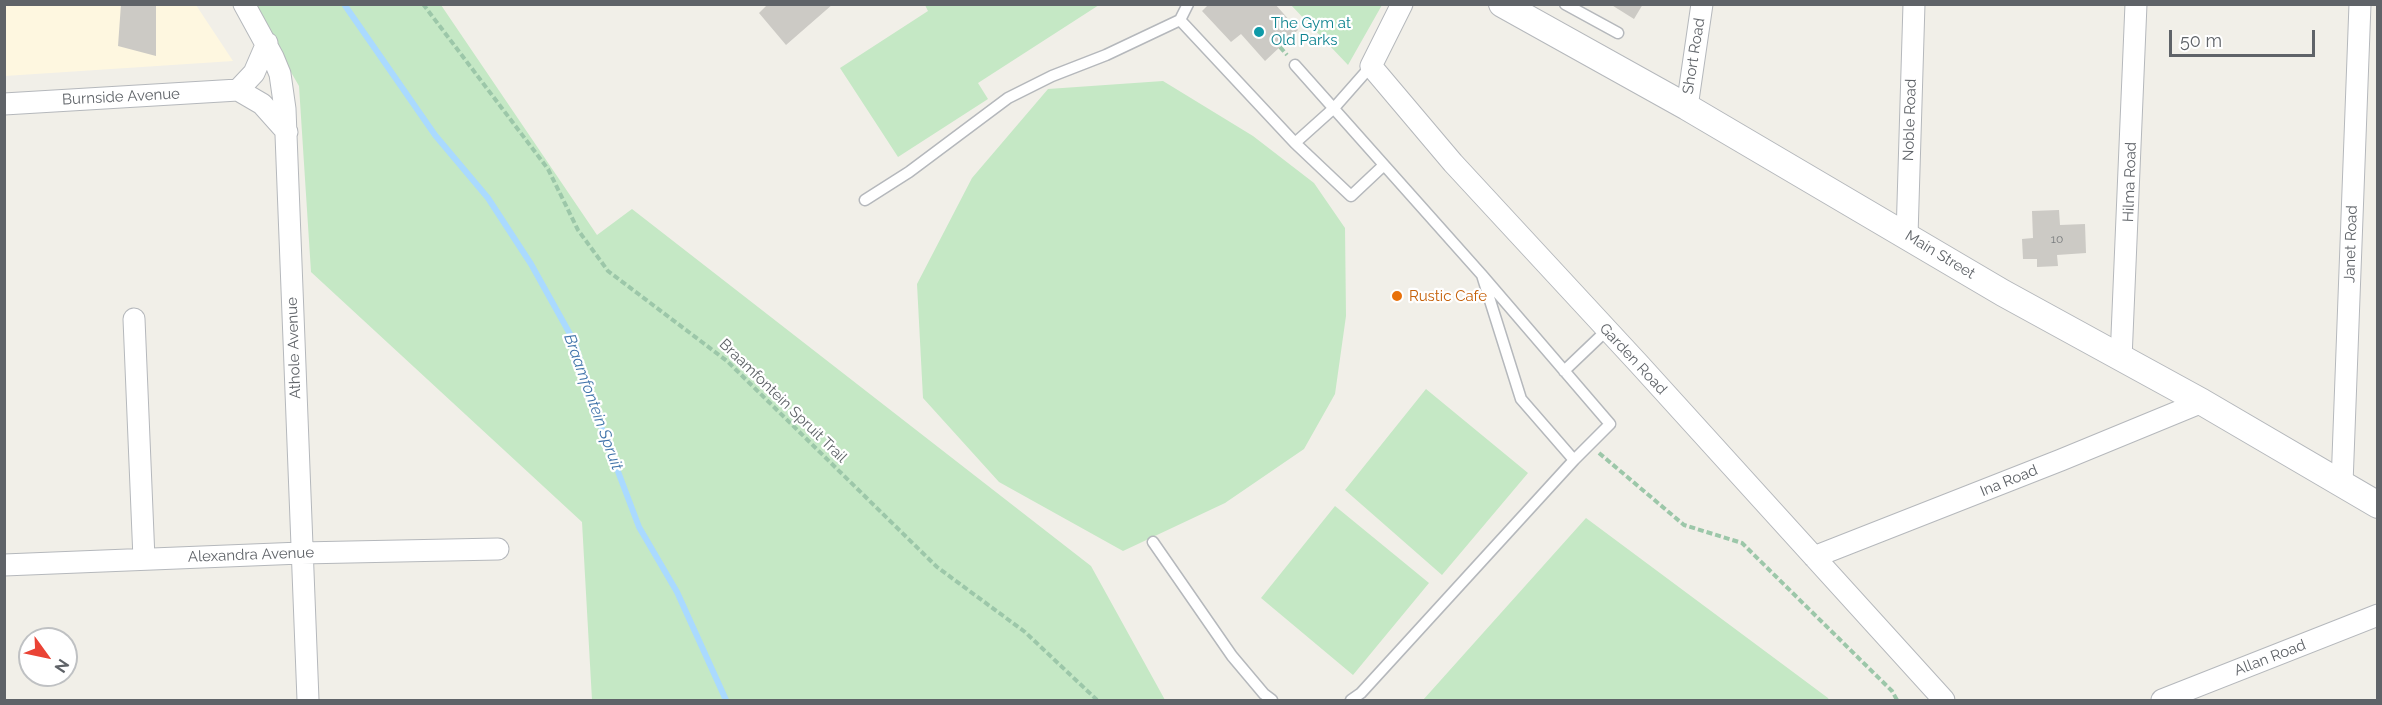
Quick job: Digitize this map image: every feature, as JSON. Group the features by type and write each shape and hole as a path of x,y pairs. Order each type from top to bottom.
{"street":[{"name":"Athole Avenue","path":"244,4 267,43 280,74 287,132 301,553 309,700"},
{"path":"1371,66 1402,4"},
{"name":"Short Road","path":"1687,107 1702,4"},
{"name":"Noble Road","path":"1907,236 1914,4"},
{"name":"Hilma Road","path":"2121,359 2136,4"},
{"name":"Janet Road","path":"2342,484 2360,4"},
{"name":"Main Street","path":"1517,8 2003,293 2202,402 2378,505"},
{"path":"267,43 254,73 238,90 262,104 287,132"},
{"name":"Garden Road","path":"1371,66 1452,163 1944,700"},
{"name":"Burnside Avenue","path":"4,104 238,90"},
{"path":"134,319 144,559"},
{"name":"Ina Road","path":"1814,557 2202,402"},
{"name":"Alexandra Avenue","path":"4,565 301,553 498,549"},
{"name":"Allan Road","path":"2162,700 2378,615"}],"lane":[{"path":"865,200 909,172 1008,98 1052,76 1106,55 1180,20 1188,4"},
{"path":"1565,4 1618,33"},
{"path":"1180,20 1295,143 1351,196 1384,165"},
{"path":"1295,64 1610,424 1574,460 1361,693 1350,700"},
{"path":"1295,143 1334,108 1371,66"},
{"path":"1482,275 1521,399 1574,460"},
{"path":"1564,371 1607,330"},
{"path":"1153,543 1232,656 1264,694 1272,700"}],"path":[{"name":"Braamfontein Spruit Trail","path":"423,4 548,169 578,230 608,271 727,361 937,567 1024,632 1097,700"},
{"path":"1589,445 1684,525 1742,543 1892,691 1897,700"}],"shaded area":[{"path":"5,5 196,5 233,61 5,76"}],"green space":[{"path":"252,5 441,5 597,235 632,209 1091,566 1165,700 592,700 582,522 311,272 299,86"},
{"path":"925,5 1099,5 978,83 988,99 898,157 840,68 928,11"},
{"path":"1291,5 1382,5 1348,65"},
{"path":"1163,81 1253,136 1314,183 1345,228 1346,316 1335,394 1304,449 1225,503 1123,551 999,482 923,398 917,284 972,178 1048,89"},
{"path":"1426,389 1528,473 1442,575 1345,490"},
{"path":"1335,506 1429,583 1353,675 1261,598"},
{"path":"1586,518 1828,698 1829,700 1423,700"}],"building":[{"path":"121,4 156,4 156,56 118,46"},
{"path":"768,4 833,4 786,45 759,13"},
{"name":"The Gym at Old Parks","path":"1209,4 1275,4 1298,30 1265,61 1241,34 1231,42 1202,11"},
{"path":"1610,4 1643,4 1634,19"},
{"path":"2059,210 2060,225 2085,224 2086,253 2057,255 2058,266 2037,267 2037,259 2023,259 2022,239 2033,238 2032,211"}],"waterway":[{"name":"Braamfontein Spruit","path":"344,4 435,135 488,198 531,264 575,343 597,416 639,527 677,592 726,700"}],"place":[{"name":"The Gym at Old Parks","path":"1259,32"},
{"name":"Rustic Cafe","path":"1397,296"}]}
